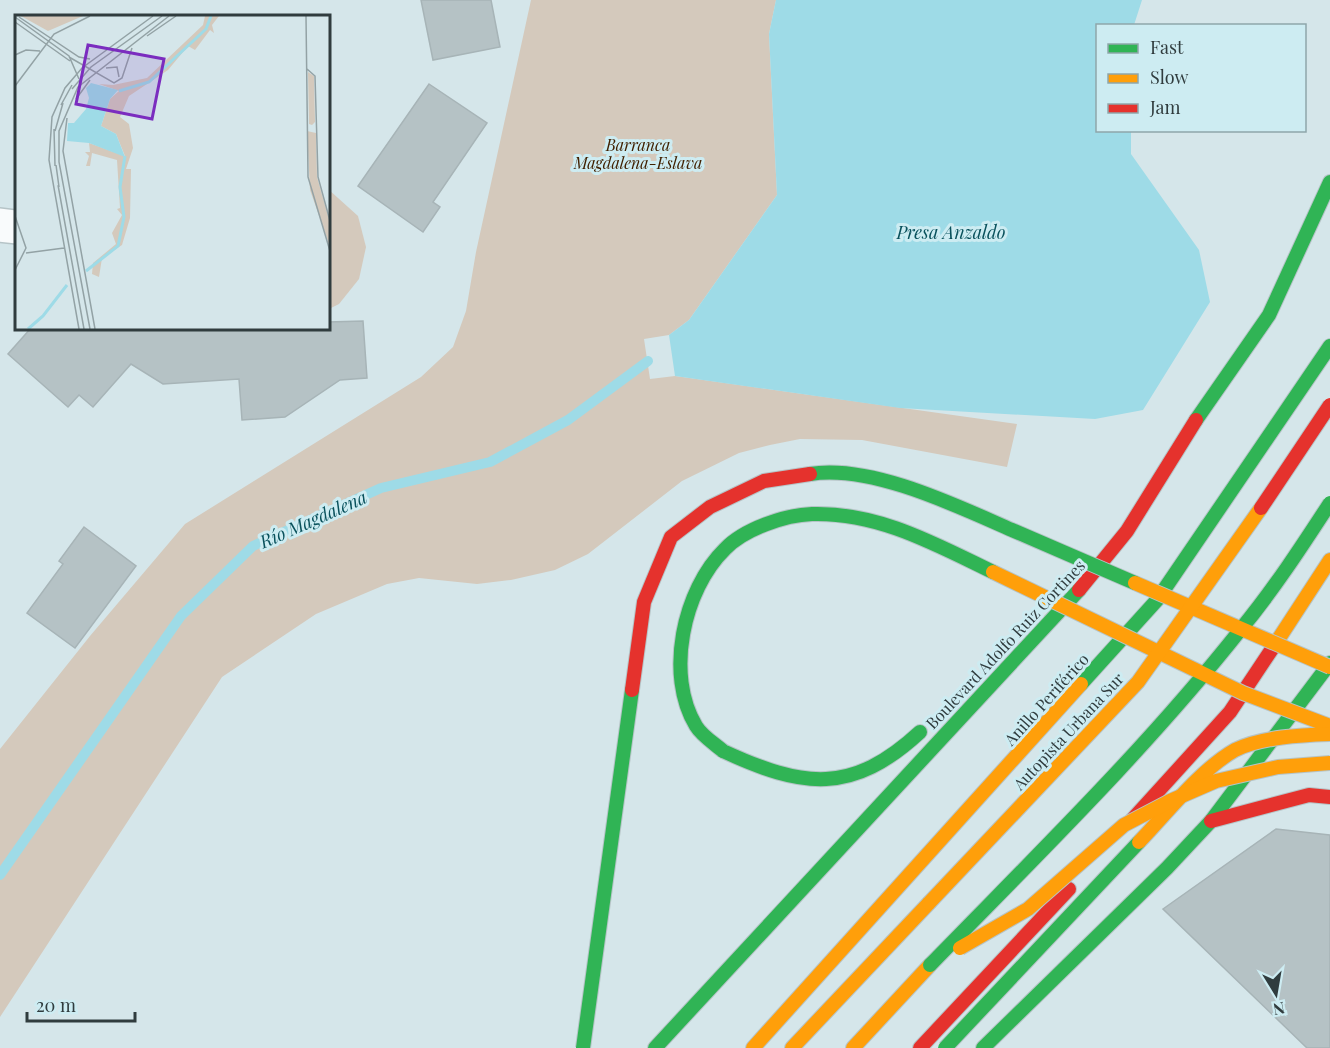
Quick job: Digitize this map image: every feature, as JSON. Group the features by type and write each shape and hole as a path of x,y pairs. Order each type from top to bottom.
{"main road":[{"name":"Boulevard Adolfo Ruiz Cortines","path":"655,1048 1030,642 1066,606 1127,531 1173,453 1269,315 1330,182"},
{"name":"Anillo Periférico","path":"753,1048 1157,600 1330,346"},
{"name":"Autopista Urbana Sur","path":"792,1048 1137,682 1309,440 1330,405"},
{"path":"582,1048 644,602 671,537 710,507 764,481 827,471 895,483 964,509 1330,665 1211,821 1167,868 983,1048"},
{"path":"853,1048 1196,685 1259,608 1330,503"},
{"path":"930,722 891,760 855,776 793,779 757,769 723,752 697,728 683,697 681,634 700,583 724,548 766,523 812,514 864,518 920,537 1243,693 1330,726"},
{"path":"920,1048 1230,712 1330,560"},
{"path":"978,678 1030,642"},
{"path":"945,1048 1200,779 1236,750 1290,735 1330,734"},
{"path":"930,965 1028,909 1066,873 1124,825 1170,801 1216,781 1278,767 1330,763"},
{"path":"1211,821 1309,795 1330,797"}],"street":[{"path":"0,225 15,227"}],"green space":[{"name":"Barranca Magdalena-Eslava","path":"531,0 776,0 769,34 777,195 689,320 669,335 644,339 650,379 675,376 1017,424 1007,467 862,440 800,439 770,445 739,453 682,481 588,554 555,570 511,580 477,584 419,578 387,584 316,614 222,677 0,1017 0,749 90,636 185,524 421,377 453,347 466,311 476,252"},
{"path":"330,191 358,216 366,247 359,279 339,304 330,308"}],"water":[{"name":"Presa Anzaldo","path":"776,0 1142,0 1134,24 1096,24 1096,132 1131,132 1131,154 1199,250 1210,302 1143,410 1095,419 900,408 675,376 669,335 689,320 777,195 769,34"}],"building":[{"path":"421,0 491,0 500,47 433,60"},
{"path":"429,84 487,123 433,202 440,207 423,232 358,186"},
{"path":"363,321 367,378 340,380 285,417 242,420 239,379 163,384 131,364 93,407 79,395 68,407 8,354 29,330 330,330 330,322"},
{"path":"84,527 136,566 75,648 27,613 63,564 59,561"},
{"path":"1276,829 1330,835 1330,1048 1307,1048 1163,909"}],"waterway":[{"name":"Río Magdalena","path":"0,875 181,616 253,546 381,488 490,462 568,420 648,361"}],"traffic: fast":[{"path":"1196,420 1269,315 1330,182"},
{"path":"1081,684 1157,600 1330,346"},
{"path":"810,474 860,475 913,489 1135,583"},
{"path":"930,965 1090,801 1167,717 1265,598 1330,503"},
{"path":"723,751 696,726 687,705 680,658 689,610 698,587 710,566 725,549 743,535 766,524 801,515 860,518 906,532 993,572"},
{"path":"655,1048 1079,590"},
{"path":"983,1048 1167,868 1211,821 1330,663"},
{"path":"583,1048 632,690"},
{"path":"723,751 778,772 803,778 826,779 849,775 872,767 920,732"},
{"path":"945,1048 1139,842"}],"traffic: slow":[{"path":"929,903 1138,682 1261,508"},
{"path":"1274,646 1330,560"},
{"path":"993,572 1243,693 1330,726"},
{"path":"1135,583 1330,667"},
{"path":"753,1048 1081,684"},
{"path":"1139,842 1197,780 1235,750 1269,739 1330,734"},
{"path":"960,948 1028,909 1124,825 1170,801 1216,781 1278,767 1330,763"},
{"path":"792,1048 929,903"},
{"path":"853,1048 930,965"}],"traffic: jam":[{"path":"1261,508 1330,405"},
{"path":"1079,590 1127,531 1196,420"},
{"path":"632,690 644,602 671,537 710,507 764,481 810,474"},
{"path":"1132,820 1230,712 1274,646"},
{"path":"1211,821 1309,795 1330,797"},
{"path":"920,1048 1069,889"}]}
